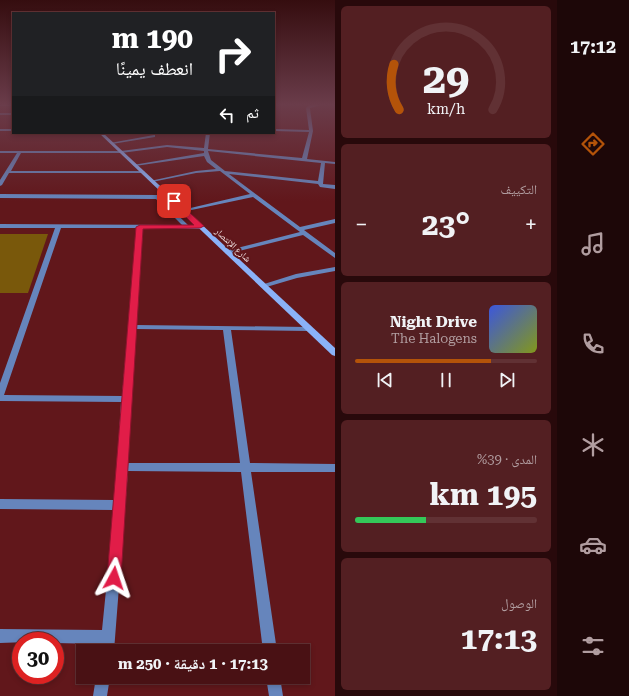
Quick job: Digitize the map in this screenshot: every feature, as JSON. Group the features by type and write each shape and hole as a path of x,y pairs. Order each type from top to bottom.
{"main road":[{"name":"شارع الإنتصار","path":"105,136 335,354"}],"street":[{"path":"112,143 151,136"},
{"path":"208,136 206,152 209,161 335,256"},
{"path":"304,160 310,136"},
{"path":"0,152 121,152 167,146 206,152 335,163"},
{"path":"0,184 20,152"},
{"path":"135,165 206,152"},
{"path":"319,183 323,162"},
{"path":"152,181 196,172 222,171 319,183 320,185 335,187"},
{"path":"8,172 143,172"},
{"path":"184,211 254,195"},
{"path":"0,196 157,197 186,226"},
{"path":"227,252 335,221"},
{"path":"0,226 200,226"},
{"path":"59,226 0,397 126,399"},
{"path":"108,644 123,467 126,399 140,227"},
{"path":"263,286 296,276 335,269"},
{"path":"133,327 308,329"},
{"path":"227,328 269,644"},
{"path":"123,467 335,468"},
{"path":"0,504 120,505"},
{"path":"0,636 108,637"},
{"path":"100,696 102,684"},
{"path":"274,684 276,696"}],"shaded area":[{"path":"0,234 48,234 28,293 0,293"}],"route":[{"path":"114,578 123,467 126,399 140,227 200,226 174,201"}]}
